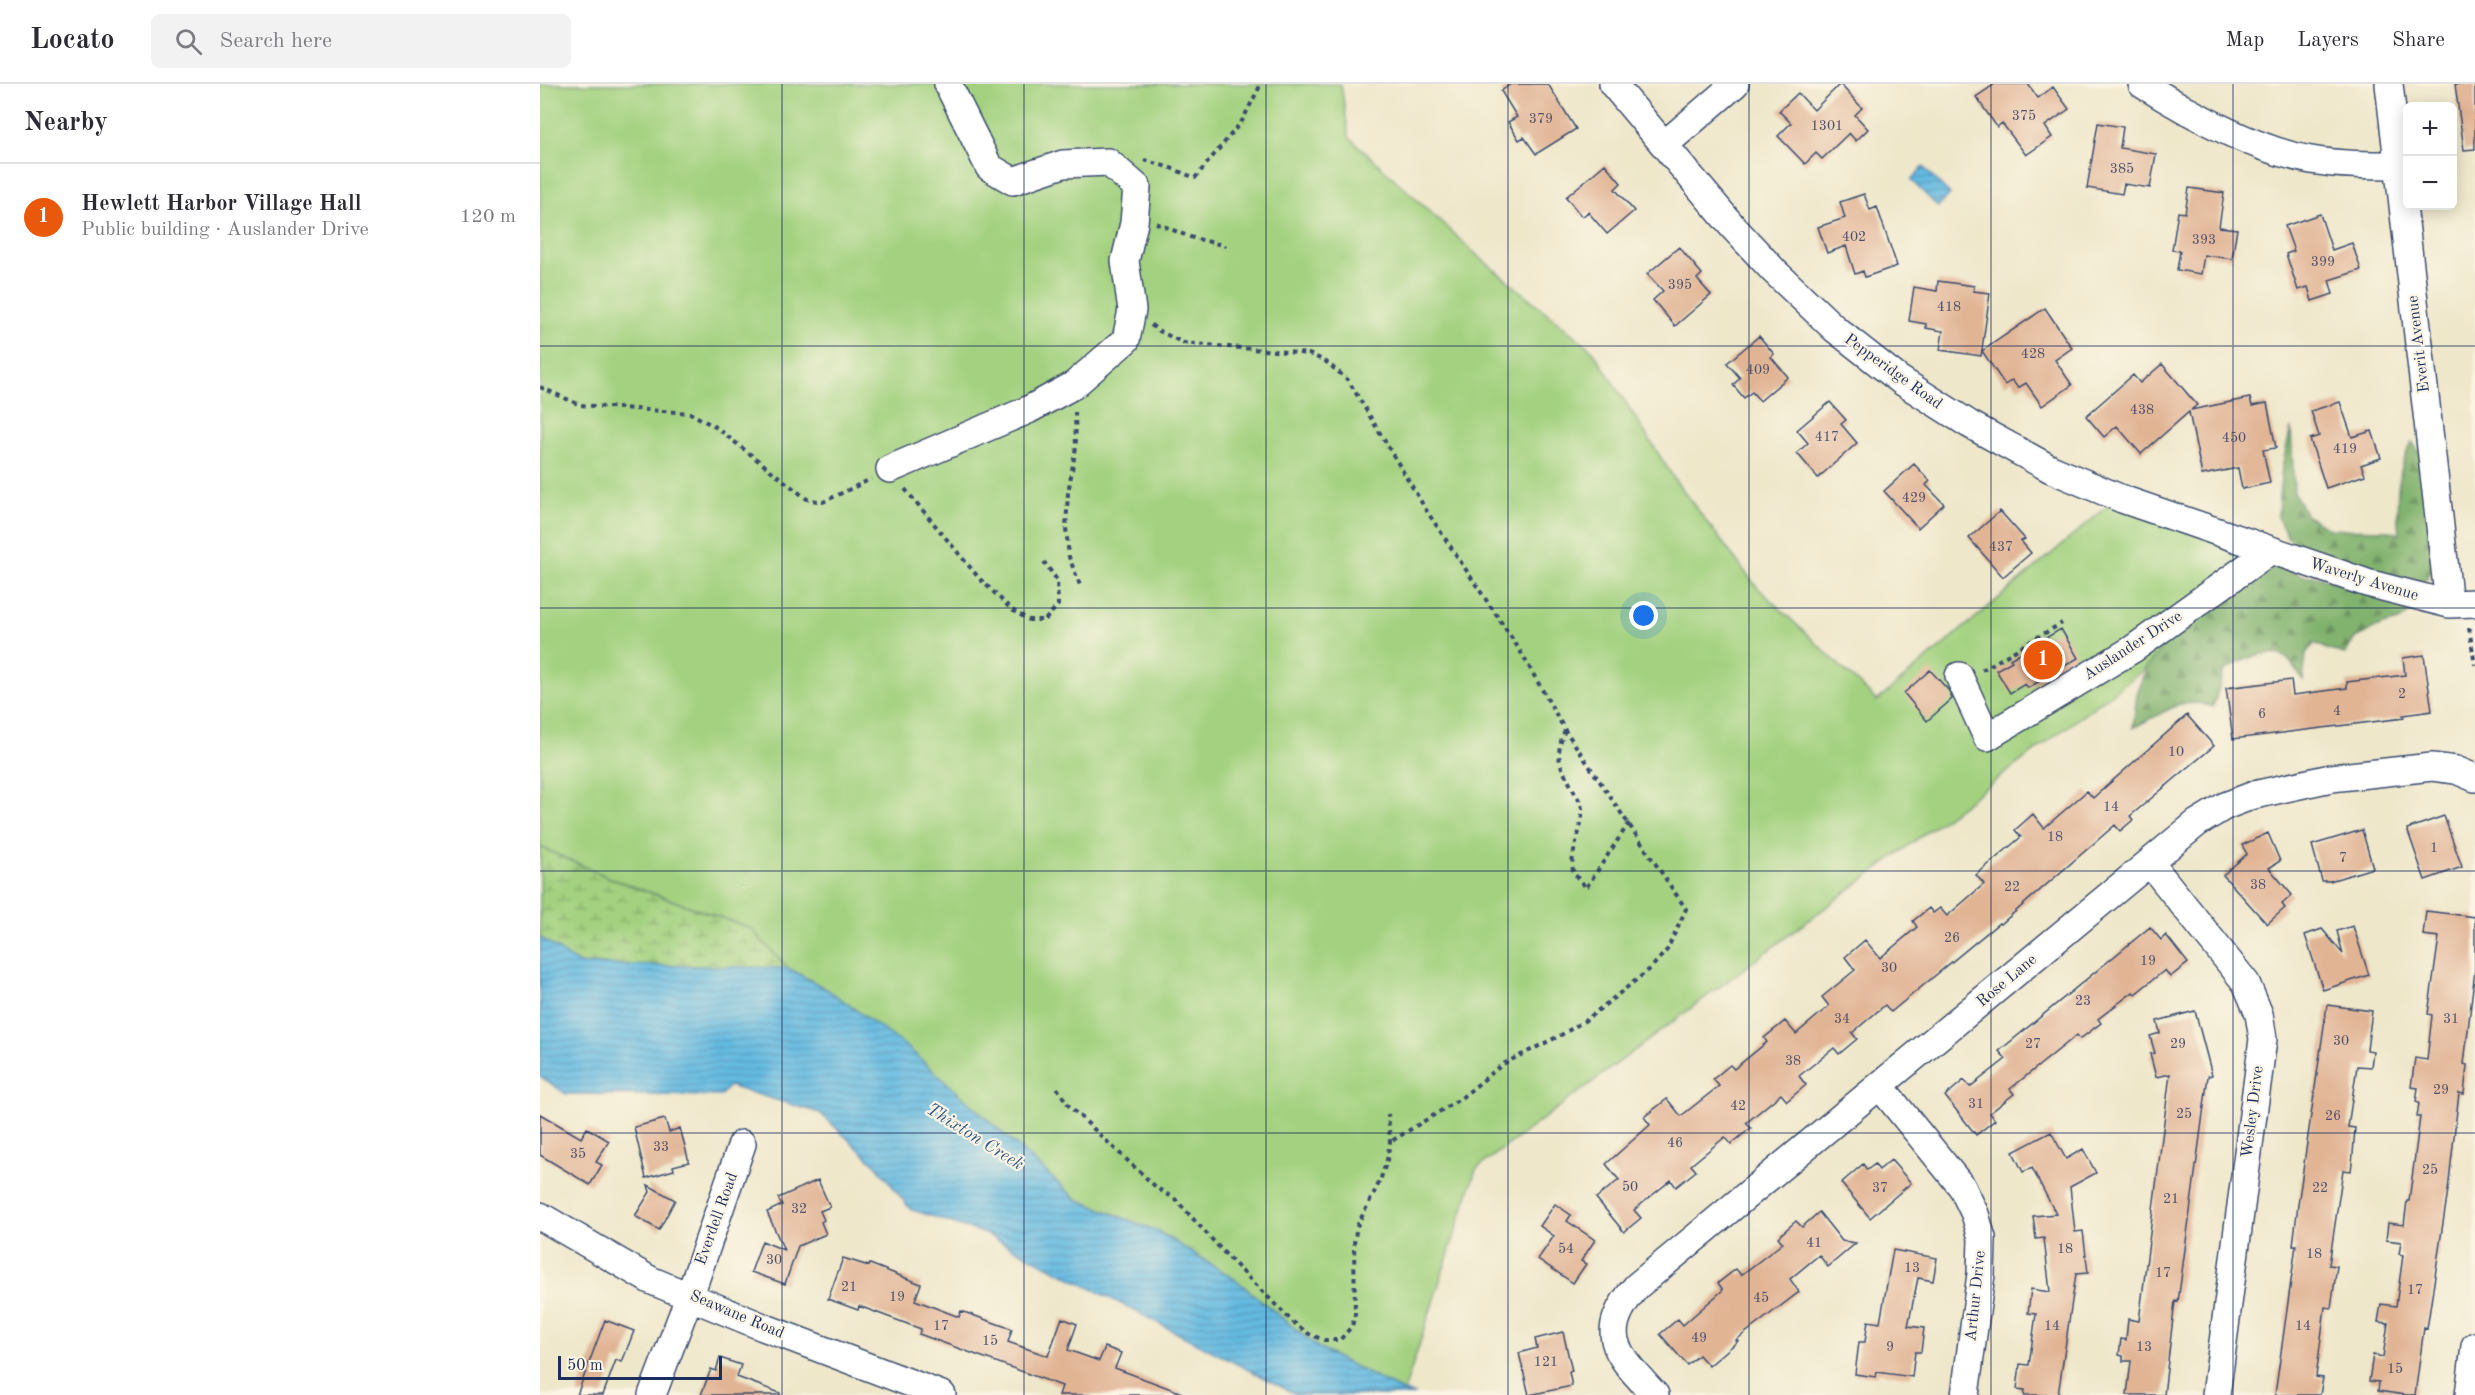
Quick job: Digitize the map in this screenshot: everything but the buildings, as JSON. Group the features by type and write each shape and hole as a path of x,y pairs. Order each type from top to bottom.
{"street":[{"path":"890,469 1028,410 1074,385 1126,340 1132,310 1125,261 1135,212 1137,187 1108,162 1063,164 1013,181 989,167 948,84"},
{"name":"Pepperidge Road","path":"1613,84 1774,271 1835,329 1900,380 1969,424 2051,469 2122,500 2263,547"},
{"path":"1664,145 1735,84"},
{"path":"2142,84 2230,133 2262,146 2320,161 2398,165"},
{"name":"Everit Avenue","path":"2389,84 2398,165 2464,610"},
{"name":"Waverly Avenue","path":"2263,547 2367,583 2464,610"},
{"name":"Auslander Drive","path":"1960,679 1987,737 2133,649 2263,547"},
{"name":"Rose Lane","path":"1655,1395 1624,1360 1613,1335 1615,1317 1623,1302 1637,1286 2197,823 2225,806 2254,795 2331,778 2432,767 2456,770 2475,778"},
{"name":"Wesley Drive","path":"2150,863 2246,983 2259,1014 2263,1039 2216,1395"},
{"name":"Arthur Drive","path":"1880,1086 1962,1187 1976,1214 1982,1238 1981,1274 1965,1395"},
{"name":"Everdell Road","path":"652,1395 690,1296 742,1144"},
{"name":"Seawane Road","path":"540,1216 650,1280 763,1328 942,1395"},
{"path":"2469,1395 2475,1346"}],"path":[{"path":"1108,162 1142,160 1156,162 1195,178 1242,121 1261,84"},
{"path":"1135,212 1190,237 1226,246"},
{"path":"1132,310 1161,332 1184,343 1309,354 1326,361 1348,380 1428,513 1519,649 1565,730 1686,909 1667,950 1650,969 1586,1020 1503,1064 1460,1099 1390,1142"},
{"path":"1074,385 1076,447 1068,494 1066,528 1069,557 1081,588"},
{"path":"540,387 580,405 690,413 717,428 795,491 814,501 835,497 890,469 918,507 979,578 1012,610 1029,620 1045,620 1058,605 1057,580 1044,562"},
{"path":"2464,610 2475,665"},
{"path":"1960,679 2062,623"},
{"path":"1565,730 1559,745 1558,756 1561,767 1581,805 1582,820 1574,852 1573,868 1574,874 1586,888 1629,823"},
{"path":"1057,1088 1069,1106 1157,1188 1175,1199 1228,1257 1293,1322 1309,1334 1324,1340 1340,1340 1352,1326 1355,1315 1354,1243 1357,1226 1380,1181 1390,1142 1388,1114"}],"green space":[{"path":"540,84 1341,84 1349,137 1478,256 1593,351 1677,483 1756,586 1877,701 2122,494 2293,558 1476,1169 1404,1392 1320,1349 1236,1280 1159,1232 1076,1199 907,1047 828,990 788,968 750,928 612,879 540,847"},
{"path":"2291,428 2294,493 2307,516 2329,529 2384,530 2399,534 2398,486 2403,464 2412,442 2423,458 2435,556 2427,579 2415,587 2302,549 2287,536 2278,518 2282,468"},
{"path":"2280,567 2304,576 2317,576 2416,608 2399,621 2382,625 2355,638 2345,654 2315,643 2306,653 2303,680 2285,657 2270,653 2254,656 2224,671 2213,707 2198,703 2179,704 2133,728 2137,694 2146,667 2174,632 2256,574"},
{"path":"540,847 612,879 750,928 788,968 579,964 540,937"}],"water":[{"path":"1923,167 1950,194 1938,207 1911,180"},
{"name":"Thixton Creek","path":"540,937 579,964 788,968 828,990 907,1047 1076,1199 1159,1232 1236,1280 1320,1349 1404,1392 1415,1395 1297,1395 986,1234 910,1209 877,1166 820,1113 729,1086 720,1096 566,1094 540,1076"}],"place":[{"name":"Hewlett Harbor Village Hall","path":"2043,660"}]}
